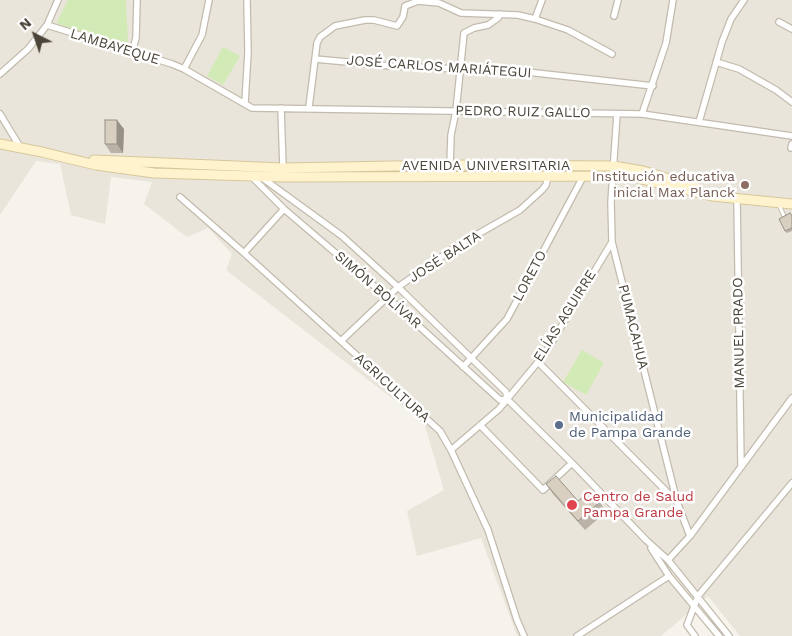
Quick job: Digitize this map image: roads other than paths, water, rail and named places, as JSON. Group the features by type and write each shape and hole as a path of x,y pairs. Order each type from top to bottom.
{"main road":[{"path":"0,144 62,157"},
{"name":"AVENIDA UNIVERSITARIA","path":"62,157 155,164 283,168 450,166 614,171 704,194 792,204"},
{"name":"AVENIDA UNIVERSITARIA","path":"62,157 96,166 154,173 261,177 584,176 614,171"}],"street":[{"path":"0,74 28,49 47,25 58,0"},
{"path":"132,52 136,38 137,0"},
{"path":"184,69 202,35 210,0"},
{"path":"245,103 248,52 247,0"},
{"path":"536,19 542,0"},
{"path":"614,16 618,0"},
{"path":"642,114 666,43 673,0"},
{"path":"699,122 716,62 732,19 744,0"},
{"path":"309,107 317,43 320,37 327,31 348,22 374,20 396,26 403,17 405,6 418,1 440,2 461,13 518,15 536,19 568,30 612,54"},
{"path":"450,166 451,135 456,111 464,33 474,28 488,25 498,18 500,14"},
{"path":"779,22 792,29"},
{"name":"LAMBAYEQUE","path":"47,25 184,69 252,108"},
{"name":"JOSÉ CARLOS MARIÁTEGUI","path":"315,59 372,65 461,69 491,68 653,86"},
{"path":"716,62 739,69 776,90 792,102"},
{"name":"PEDRO RUIZ GALLO","path":"252,108 309,107 642,114 792,136"},
{"path":"281,108 283,168"},
{"path":"0,114 20,147"},
{"name":"PUMACAHUA","path":"617,114 611,202 612,242 677,502 690,536"},
{"name":"SIMÓN BOLÍVAR","path":"251,176 284,208 387,297 500,400 506,399"},
{"name":"JOSÉ BALTA","path":"341,341 398,287 457,246 520,210 542,190 546,185 548,176"},
{"name":"LORETO","path":"463,367 506,319 584,176"},
{"name":"SIMÓN BOLÍVAR","path":"261,177 342,236 398,287 506,392 506,399 668,560 729,636"},
{"name":"AGRICULTURA","path":"180,197 440,432 451,450 488,530 524,636"},
{"name":"MANUEL PRADO","path":"737,199 740,466"},
{"path":"244,253 284,208"},
{"name":"ELÍAS AGUIRRE","path":"451,450 493,416 538,362 612,242"},
{"path":"538,362 677,502"},
{"path":"668,560 690,536 792,398"},
{"path":"480,425 542,490 572,463"},
{"path":"695,636 687,625 698,596 792,483"},
{"name":"SIMÓN BOLÍVAR","path":"646,540 669,576 719,636"},
{"path":"577,636 669,576"}],"lane":[{"path":"778,202 788,222"}],"place":[{"name":"Institución educativa inicial Max Planck","path":"745,185"},
{"name":"Municipalidad de Pampa Grande","path":"559,425"},
{"name":"Centro de Salud Pampa Grande","path":"572,505"}]}
